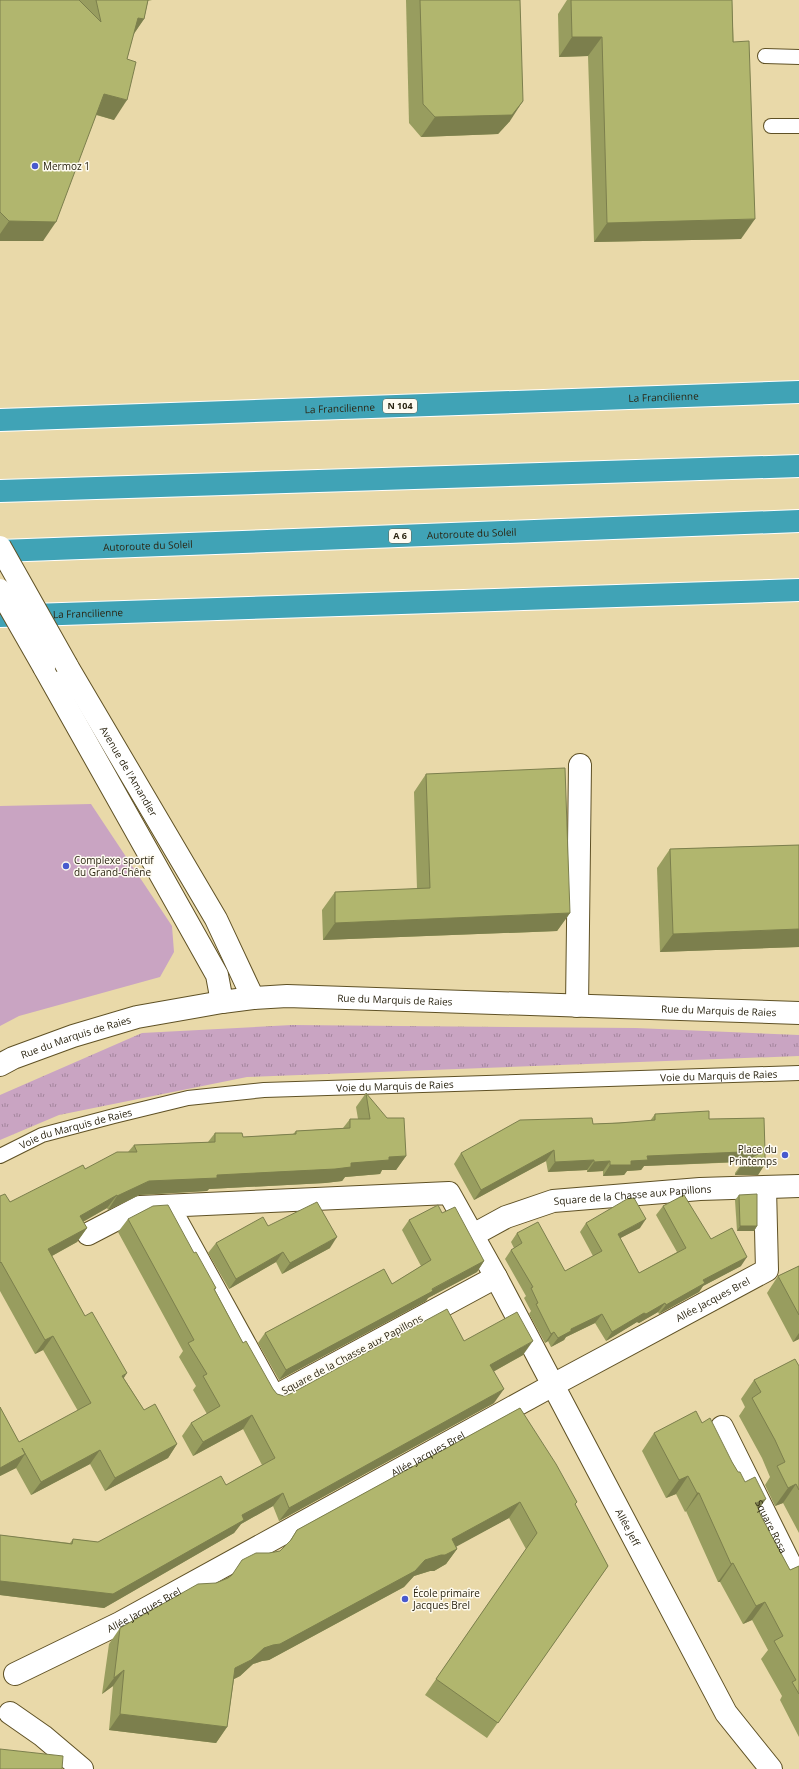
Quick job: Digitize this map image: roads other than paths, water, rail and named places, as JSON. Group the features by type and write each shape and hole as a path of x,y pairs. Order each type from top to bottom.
{"highway":[{"name":"La Francilienne","path":"0,420 799,392"},
{"path":"0,492 799,466"},
{"name":"Autoroute du Soleil","path":"0,551 799,521"},
{"name":"La Francilienne","path":"0,616 799,590"}],"street":[{"name":"Avenue de l'Amandier","path":"0,546 67,666 216,919 253,998"},
{"path":"0,590 217,975 222,1002"},
{"path":"576,1006 580,765"},
{"name":"Rue du Marquis de Raies","path":"0,1065 13,1058 73,1036 136,1017 253,998 287,996 799,1013"},
{"name":"Square de la Chasse aux Papillons","path":"473,1235 506,1217 553,1200 700,1189 799,1186"},
{"name":"Allée Jacques Brel","path":"15,1674 120,1623 767,1270 765,1188"},
{"path":"88,1234 140,1207 449,1193 496,1277"},
{"name":"Square de la Chasse aux Papillons","path":"168,1206 274,1397 496,1277"},
{"name":"Allée Jeff","path":"496,1277 726,1713 771,1769"},
{"name":"Square Rosa","path":"722,1427 799,1582"},
{"path":"10,1713 43,1736 82,1769"}],"lane":[{"path":"765,56 799,57"},
{"path":"770,126 799,126"},
{"name":"Voie du Marquis de Raies","path":"0,1156 42,1136 114,1116 188,1098 264,1090 799,1072"}],"place":[{"name":"Mermoz 1","path":"35,166"},
{"name":"Complexe sportif du Grand-Chêne","path":"66,866"},
{"name":"Place du Printemps","path":"785,1155"},
{"name":"École primaire Jacques Brel","path":"405,1599"}]}
